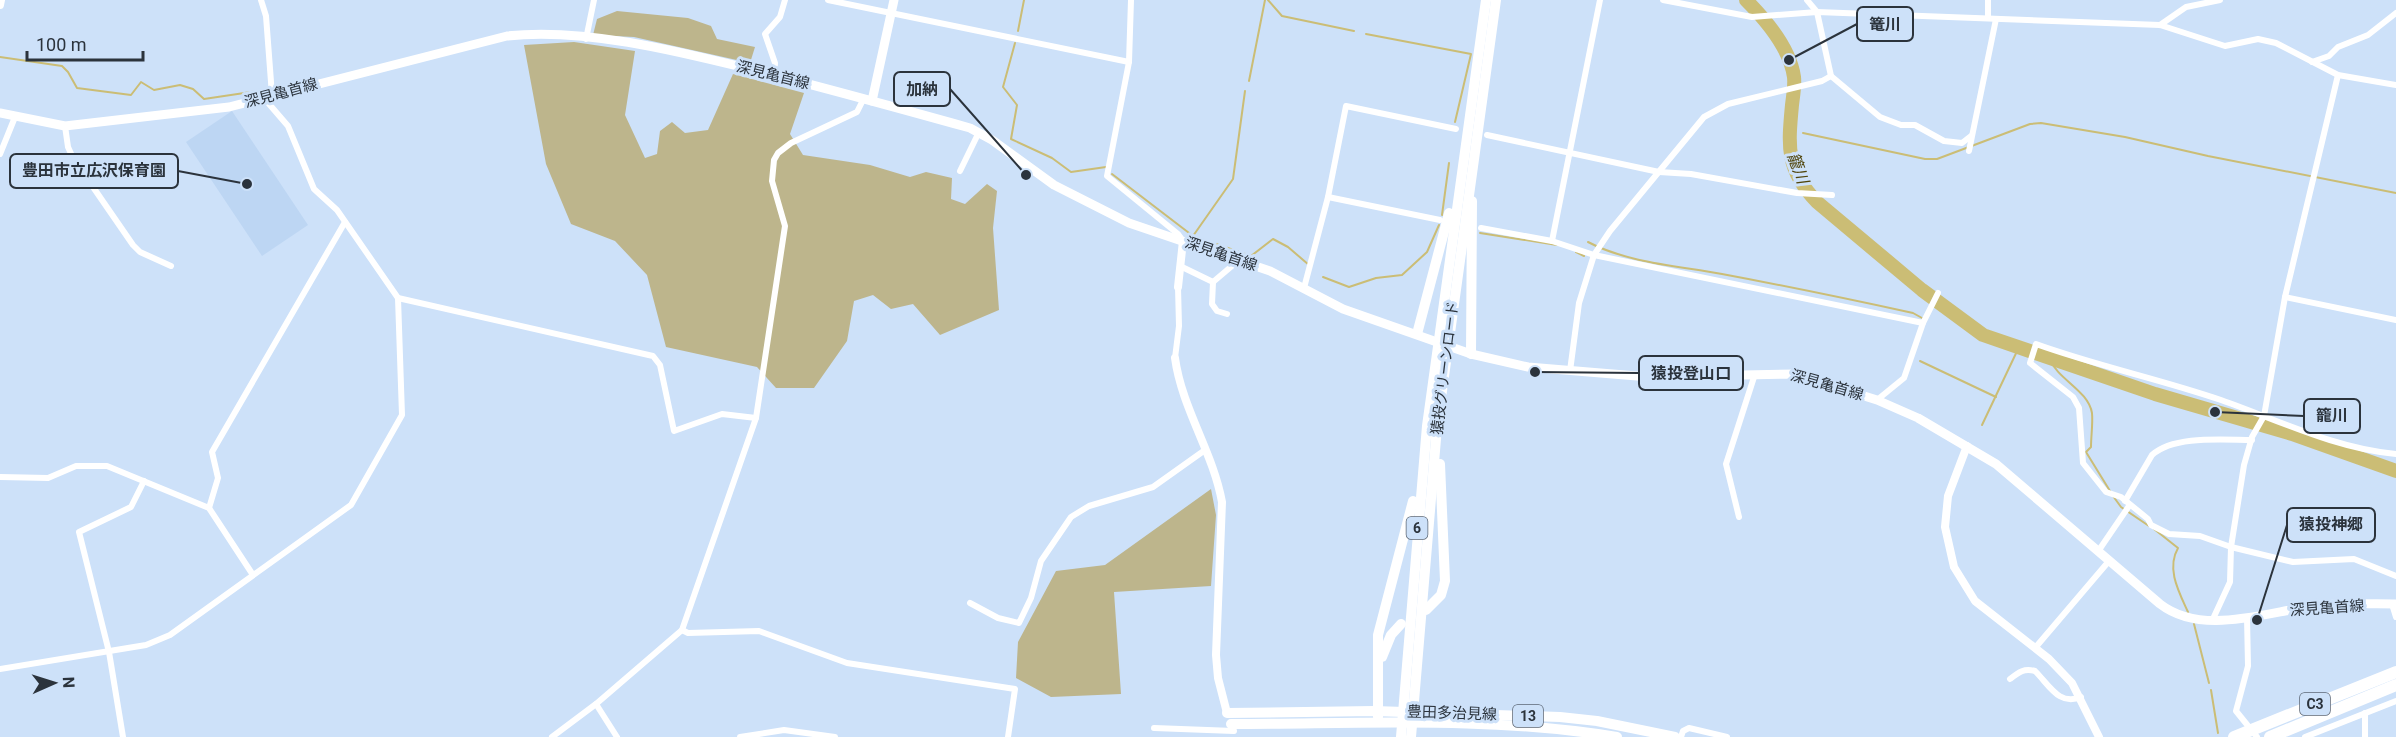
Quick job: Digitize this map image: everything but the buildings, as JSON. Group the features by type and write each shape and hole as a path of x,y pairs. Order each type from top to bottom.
{"highway":[{"name":"C3","path":"2234,737 2396,672"},
{"name":"C3","path":"2270,737 2396,686"}],"main road":[{"path":"868,100 894,0"},
{"name":"猿投グリーンロード","path":"1406,736 1425,551 1440,363 1486,0"},
{"name":"猿投グリーンロード","path":"1444,333 1475,147 1496,0"},
{"name":"深見亀首線","path":"0,113 65,126 229,107 507,36 527,34 658,48 774,75 979,132 1032,171 1129,223 1270,271 1343,309 1471,354 1528,367 1570,371 1684,378 1755,373 1794,374 1877,400 1918,418 1967,446 2015,479 2109,561 2173,613 2185,618 2212,621 2321,605 2394,604"},
{"path":"1417,334 1448,219 1473,90"},
{"path":"1471,354 1475,147"},
{"path":"1426,610 1441,595 1445,580 1439,472 1440,363"},
{"path":"1378,725 1378,635 1411,511 1440,363"},
{"path":"1379,668 1386,642 1401,624"},
{"name":"豊田多治見線","path":"1232,726 1378,711 1581,718 1675,737"},
{"name":"豊田多治見線","path":"1232,726 1466,723 1556,729 1617,737"}],"street":[{"path":"0,5 1,0"},
{"path":"0,669 146,645 170,635 351,505 402,415 398,298 337,210 314,189 288,126 268,96 266,16 261,0"},
{"path":"586,39 594,0"},
{"path":"774,75 775,63 765,34 780,17 785,0"},
{"path":"828,0 1129,62"},
{"path":"1131,0 1129,62 1107,176 1183,241 1178,287 1179,326 1175,358 1184,401 1218,481 1222,502 1216,655 1218,678 1232,726 1154,728"},
{"path":"1552,241 1600,0"},
{"path":"1663,0 1752,17 1766,14 1817,12 2160,25 2225,46 2258,39 2276,43 2338,75 2396,85"},
{"path":"1807,0 1817,12 1831,76 1880,117 1901,125 1915,125 1944,141 1962,143 1971,138"},
{"path":"1988,0 1988,18"},
{"path":"2160,25 2186,7 2220,0"},
{"path":"2312,62 2368,35 2396,13"},
{"path":"1969,151 1996,19"},
{"path":"2212,621 2230,582 2231,547 2244,465 2252,438 2264,416 2285,297 2338,75"},
{"path":"1570,371 1579,303 1594,255 1610,231 1704,117 1728,104 1822,81 1831,76"},
{"path":"552,737 596,704 682,630 756,418 785,226 772,181 774,160 778,153 791,142 857,112 868,100"},
{"path":"1304,288 1328,197 1346,106 1456,129"},
{"path":"0,154 15,117"},
{"path":"65,126 73,158 133,245 140,252 171,266"},
{"path":"960,171 979,132"},
{"path":"1487,135 1659,171 1691,174 1797,193 1832,195"},
{"path":"1328,197 1440,220"},
{"path":"209,508 218,478 212,452 345,222"},
{"path":"1480,228 1552,241 1594,255 1923,323"},
{"path":"1227,314 1216,311 1212,304 1213,282 1239,260"},
{"path":"1180,266 1213,282"},
{"path":"1877,400 1904,378 1923,323 1938,294"},
{"path":"2285,297 2396,320"},
{"path":"398,298 654,356 660,365 674,431 722,414 756,418"},
{"path":"2396,454 2368,452 2220,400 2079,359 2036,344 2030,363 2073,397 2082,417 2083,463 2106,492 2148,519 2151,525 2169,534 2200,536 2231,547 2293,562 2354,559 2396,576"},
{"path":"1739,517 1726,464 1755,373"},
{"path":"2098,550 2158,449 2201,439 2252,438"},
{"path":"1967,446 1948,496 1946,526 1954,567 1975,601 2060,669 2081,697 2099,737"},
{"path":"970,603 998,618 1019,623 1031,598 1041,561 1071,517 1089,506 1153,487 1205,450"},
{"path":"0,477 48,478 76,466 107,466 209,508 253,575"},
{"path":"123,737 109,652 79,532 131,507 144,481"},
{"path":"2035,648 2109,561"},
{"path":"2394,604 2396,617"},
{"path":"2247,616 2248,666 2246,680 2236,702 2236,711 2257,737"},
{"path":"682,630 688,633 759,631 847,663 1015,689 1008,737"},
{"path":"2010,679 2023,670 2035,671 2064,700 2071,701 2081,697"},
{"path":"2305,737 2396,701"},
{"path":"596,704 617,737"},
{"path":"2365,713 2365,737"},
{"path":"1682,737 1683,731 1689,728 1727,737"},
{"path":"740,737 784,730 835,737"}],"shaded area":[{"path":"617,11 688,18 711,26 717,39 755,47 750,63 634,37 593,35 597,19"},
{"path":"574,42 635,51 625,115 645,158 657,154 660,131 672,122 685,133 708,130 733,74 804,93 790,134 803,155 870,165 910,177 926,172 952,178 951,199 965,204 987,184 997,191 993,228 999,310 940,335 913,304 891,309 873,295 854,301 847,341 814,388 776,388 757,367 666,347 647,275 615,241 571,224 546,164 524,45"},
{"path":"232,111 308,225 262,256 186,142"},
{"path":"1211,489 1216,515 1211,586 1114,592 1121,694 1051,697 1016,678 1018,642 1056,571 1105,565"}],"waterway":[{"path":"1018,31 1024,0"},
{"path":"1249,81 1265,0"},
{"path":"1268,0 1282,16 1354,31"},
{"name":"籠川","path":"1746,0 1776,35 1792,66 1794,84 1790,146 1791,157 1799,179 1817,202 1922,290 1983,335 2155,394 2292,434 2396,471"},
{"path":"1366,34 1471,54 1455,122"},
{"path":"1015,43 1003,87 1017,105 1011,139 1052,158 1071,172 1106,167"},
{"path":"0,57 62,66 77,88 131,95 141,82 154,90 180,85 193,89 204,99 265,90"},
{"path":"1112,174 1193,236 1233,179 1245,91"},
{"path":"1803,133 1925,159 1937,159 2030,124 2041,123 2125,137 2208,156 2396,193"},
{"path":"1442,215 1449,163"},
{"path":"1323,277 1349,287 1376,278 1402,275 1427,252 1439,225"},
{"path":"1480,233 1557,245"},
{"path":"1193,236 1251,256 1273,239 1288,247 1309,265"},
{"path":"1588,242 1637,259 1818,293 1913,313 1922,318"},
{"path":"1576,252 1584,256"},
{"path":"1982,425 2019,347"},
{"path":"2049,358 2053,366 2079,391 2089,405 2092,413 2091,447 2086,452 2110,491"},
{"path":"1920,361 1996,397"},
{"path":"2113,496 2121,507 2149,526"},
{"path":"2154,529 2178,548 2173,564 2175,580 2188,612"},
{"path":"2194,624 2209,683"},
{"path":"2211,690 2218,733"}],"place":[{"name":"篭川","path":"1789,60"},
{"name":"加納","path":"1026,175"},
{"name":"豊田市立広沢保育園","path":"247,184"},
{"name":"猿投登山口","path":"1535,372"},
{"name":"籠川","path":"2215,412"},
{"name":"猿投神郷","path":"2257,620"}]}
